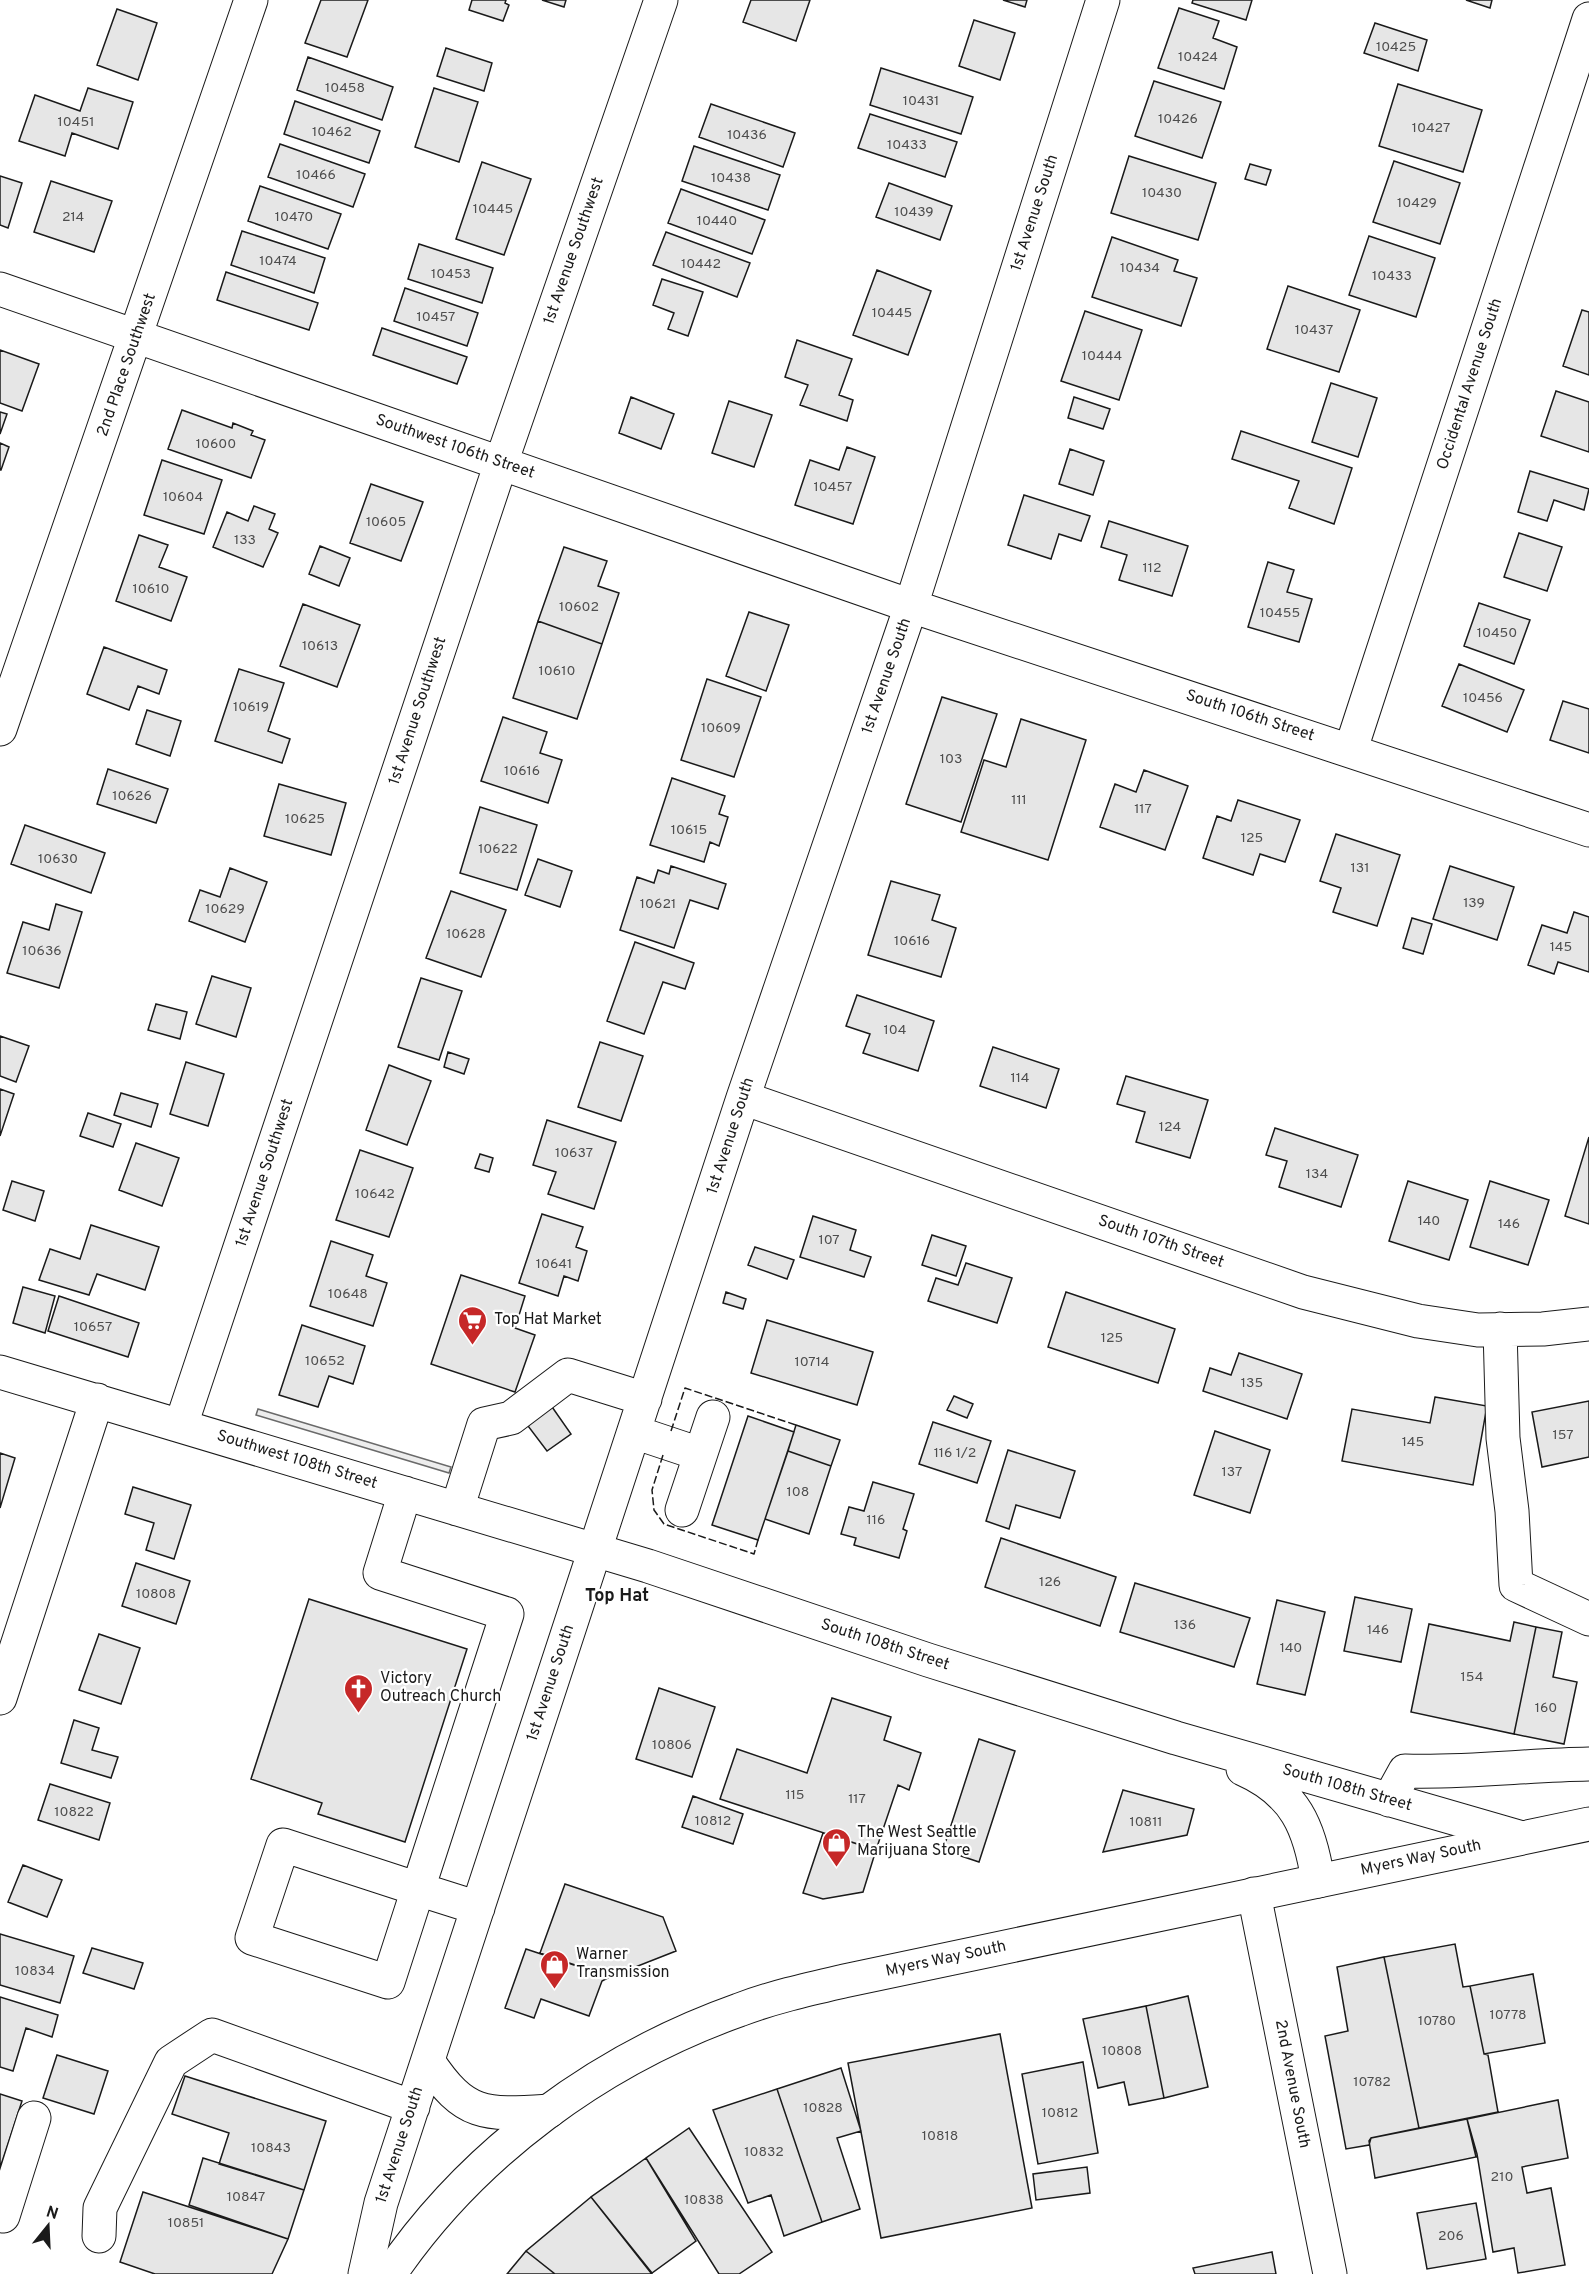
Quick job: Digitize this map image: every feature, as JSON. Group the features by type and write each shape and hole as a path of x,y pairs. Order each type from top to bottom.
{"street":[{"name":"2nd Place Southwest","path":"0,729 137,337 251,0"},
{"name":"1st Avenue Southwest","path":"181,1425 501,463 661,0"},
{"name":"1st Avenue South","path":"364,2274 381,2203 743,1098 911,606 1103,0"},
{"name":"Occidental Avenue South","path":"1351,749 1589,19"},
{"name":"Southwest 106th Street","path":"0,289 911,606"},
{"name":"South 106th Street","path":"911,606 1351,749 1589,830"},
{"name":"South 107th Street","path":"743,1098 1303,1292 1418,1321 1478,1330 1589,1324"},
{"path":"1500,1329 1503,1438 1512,1511 1516,1585 1589,1619"},
{"name":"Southwest 108th Street","path":"0,1372 594,1550"},
{"path":"457,1509 484,1424 511,1418 568,1375 645,1399"},
{"path":"0,1698 97,1400"},
{"path":"682,1510 712,1417"},
{"path":"634,1432 700,1454"},
{"path":"405,1493 380,1573 507,1614 418,1889 388,1982 252,1938 283,1845 418,1889 478,1908"},
{"name":"South 108th Street","path":"594,1550 1176,1738 1519,1837"},
{"name":"South 108th Street","path":"1176,1738 1260,1777 1289,1800 1302,1820 1313,1848 1318,1881"},
{"path":"1389,1800 1405,1771 1455,1773 1516,1766 1589,1764"},
{"name":"Myers Way South","path":"390,2274 468,2180 549,2111 640,2054 699,2026 771,2000 844,1981 1589,1824"},
{"name":"2nd Avenue South","path":"1254,1894 1330,2274"},
{"path":"99,2236 100,2208 171,2062 212,2035 413,2107"},
{"path":"428,2061 444,2085 465,2104 487,2112 549,2111"},
{"path":"1,2218 34,2118"}],"shaded area":[{"path":"258,1409 451,1467 449,1473 256,1415"}],"building":[{"path":"321,0 368,0 347,57 305,43"},
{"path":"472,0 506,0 505,3 509,5 503,21 469,10"},
{"path":"542,0 566,0 564,7"},
{"path":"751,0 810,0 796,41 743,22"},
{"path":"1003,0 1027,0 1025,7"},
{"path":"1193,0 1252,0 1246,20 1192,3"},
{"path":"1466,0 1492,0 1490,8"},
{"path":"1179,8 1219,21 1213,38 1237,47 1224,89 1158,68"},
{"path":"117,9 157,23 138,80 97,65"},
{"path":"974,20 1015,33 1000,80 959,66"},
{"path":"1375,23 1427,40 1418,71 1364,53"},
{"path":"446,48 492,63 484,91 437,76"},
{"path":"308,57 393,87 382,120 297,90"},
{"path":"881,68 973,97 961,134 870,105"},
{"path":"1154,81 1221,102 1202,158 1135,136"},
{"path":"1398,84 1482,110 1463,172 1379,146"},
{"path":"88,88 133,102 118,149 72,133 65,156 19,141 35,95 80,111"},
{"path":"434,88 478,102 459,162 415,147"},
{"path":"295,101 380,131 369,163 284,134"},
{"path":"711,104 795,133 783,167 699,137"},
{"path":"870,114 957,142 945,177 858,148"},
{"path":"280,144 365,174 353,207 268,177"},
{"path":"694,146 780,175 768,210 682,181"},
{"path":"1129,156 1216,183 1198,240 1111,213"},
{"path":"1394,161 1460,183 1440,244 1373,222"},
{"path":"482,162 531,179 504,255 456,239"},
{"path":"1250,164 1271,170 1266,185 1245,179"},
{"path":"0,176 22,183 8,228 0,225"},
{"path":"51,181 112,201 94,252 34,232"},
{"path":"889,183 952,206 940,240 876,217"},
{"path":"260,186 341,214 328,249 248,221"},
{"path":"681,189 765,220 752,254 668,223"},
{"path":"242,231 325,258 314,293 231,265"},
{"path":"666,232 750,263 737,297 653,265"},
{"path":"1369,236 1435,258 1416,317 1349,295"},
{"path":"1112,237 1178,260 1174,271 1197,278 1181,326 1092,297"},
{"path":"419,244 493,268 482,303 408,279"},
{"path":"877,270 931,291 908,355 853,335"},
{"path":"226,272 318,303 309,330 217,300"},
{"path":"662,279 703,292 688,336 668,329 674,313 653,305"},
{"path":"1288,286 1360,310 1339,372 1267,349"},
{"path":"405,288 478,313 467,346 394,321"},
{"path":"1582,310 1589,312 1589,375 1563,366"},
{"path":"1085,311 1142,330 1119,400 1061,381"},
{"path":"382,328 467,357 457,384 373,355"},
{"path":"797,340 852,359 839,395 853,400 847,421 800,405 808,385 785,377"},
{"path":"0,350 39,364 22,411 0,403"},
{"path":"1331,383 1377,398 1358,457 1312,442"},
{"path":"1556,391 1589,402 1589,452 1541,436"},
{"path":"631,397 674,414 661,449 619,433"},
{"path":"1074,397 1110,409 1103,429 1068,418"},
{"path":"729,401 772,415 754,467 712,453"},
{"path":"182,410 232,428 233,423 253,431 251,435 265,440 251,478 168,449"},
{"path":"0,412 7,414 0,434"},
{"path":"1241,431 1352,468 1334,524 1289,508 1299,481 1232,459"},
{"path":"0,443 9,447 1,470 0,470"},
{"path":"847,447 875,457 853,524 795,505 810,460 839,470"},
{"path":"1070,449 1104,461 1093,495 1059,484"},
{"path":"162,460 222,480 204,534 144,515"},
{"path":"1530,471 1589,489 1584,510 1554,500 1547,521 1518,512"},
{"path":"371,484 423,502 401,561 350,543"},
{"path":"1024,495 1090,516 1081,541 1059,534 1051,559 1008,545"},
{"path":"254,506 275,514 269,529 278,533 263,567 213,547 227,512 248,521"},
{"path":"1109,521 1188,546 1172,596 1119,580 1127,555 1101,547"},
{"path":"1519,533 1562,547 1547,591 1504,577"},
{"path":"139,535 168,545 159,567 187,577 171,621 116,601"},
{"path":"320,546 350,558 339,586 309,574"},
{"path":"564,547 607,561 598,586 619,593 602,644 538,621"},
{"path":"1268,562 1294,570 1287,592 1312,599 1299,642 1248,627"},
{"path":"1479,603 1530,620 1514,664 1464,646"},
{"path":"303,604 360,625 337,687 280,666"},
{"path":"749,612 789,625 766,691 726,676"},
{"path":"538,621 602,644 577,719 513,698"},
{"path":"104,647 167,670 159,694 138,686 129,710 87,694"},
{"path":"1459,664 1524,690 1507,732 1442,706"},
{"path":"239,669 284,683 268,731 290,739 282,763 215,741"},
{"path":"707,679 761,697 734,777 681,760"},
{"path":"942,697 997,714 961,822 906,804"},
{"path":"1563,701 1589,709 1589,753 1550,740"},
{"path":"147,710 181,721 170,756 136,744"},
{"path":"503,717 547,732 540,753 562,760 548,803 481,781"},
{"path":"1021,719 1086,740 1048,860 961,832 984,760 1006,767"},
{"path":"108,769 168,789 156,823 97,804"},
{"path":"1144,770 1188,786 1165,850 1100,827 1115,784 1136,792"},
{"path":"672,778 725,796 719,814 728,817 719,846 710,842 704,862 650,845"},
{"path":"279,784 346,803 331,855 264,836"},
{"path":"1238,800 1300,820 1285,862 1260,854 1253,875 1203,858 1217,816 1231,821"},
{"path":"480,807 537,825 517,890 460,873"},
{"path":"25,825 105,853 91,893 11,864"},
{"path":"1336,834 1400,855 1377,926 1333,912 1341,888 1320,881"},
{"path":"538,859 572,871 560,907 525,895"},
{"path":"671,866 726,884 718,909 690,900 674,948 620,930 637,877 654,883 658,870 669,874"},
{"path":"1450,866 1514,887 1497,940 1433,919"},
{"path":"230,868 267,882 245,942 189,921 200,890 220,897"},
{"path":"891,881 940,895 932,920 956,928 941,977 868,955"},
{"path":"451,891 506,910 481,977 426,958"},
{"path":"56,904 82,912 59,988 7,973 23,922 49,930"},
{"path":"1574,912 1589,917 1589,972 1558,962 1554,974 1528,965 1542,925 1567,933"},
{"path":"1412,918 1432,924 1423,954 1403,948"},
{"path":"635,942 694,963 685,989 663,982 644,1034 607,1021"},
{"path":"212,976 251,988 236,1037 196,1024"},
{"path":"421,978 462,991 439,1060 398,1047"},
{"path":"857,995 934,1021 918,1071 863,1053 870,1034 846,1026"},
{"path":"156,1004 187,1012 180,1039 148,1030"},
{"path":"0,1036 29,1046 16,1082 0,1076"},
{"path":"600,1042 643,1056 621,1121 578,1107"},
{"path":"993,1047 1059,1069 1046,1108 980,1086"},
{"path":"448,1052 469,1059 464,1074 444,1067"},
{"path":"186,1062 224,1074 208,1126 170,1114"},
{"path":"389,1065 431,1081 407,1145 366,1130"},
{"path":"1126,1076 1208,1100 1190,1158 1136,1142 1145,1112 1117,1104"},
{"path":"0,1089 14,1094 0,1136"},
{"path":"121,1093 158,1104 151,1127 114,1115"},
{"path":"88,1113 121,1124 113,1147 80,1136"},
{"path":"547,1120 616,1142 594,1209 548,1194 556,1172 533,1165"},
{"path":"1275,1128 1358,1155 1341,1207 1279,1187 1287,1161 1266,1155"},
{"path":"1589,1137 1589,1224 1565,1216"},
{"path":"136,1143 179,1158 162,1206 119,1190"},
{"path":"360,1150 413,1168 389,1237 336,1220"},
{"path":"480,1154 493,1158 489,1172 475,1168"},
{"path":"12,1181 44,1191 35,1221 3,1210"},
{"path":"1408,1181 1468,1200 1449,1260 1389,1241"},
{"path":"1490,1181 1549,1200 1528,1265 1470,1247"},
{"path":"542,1214 583,1227 576,1247 587,1251 578,1281 564,1276 558,1296 519,1283"},
{"path":"813,1216 856,1230 850,1250 871,1257 864,1277 800,1257"},
{"path":"91,1225 159,1247 145,1290 97,1274 89,1295 39,1280 50,1249 80,1259"},
{"path":"932,1235 966,1246 956,1276 922,1265"},
{"path":"331,1241 373,1255 366,1276 387,1283 373,1326 310,1306"},
{"path":"755,1247 794,1260 787,1279 748,1265"},
{"path":"966,1263 1012,1278 997,1323 928,1301 936,1278 958,1285"},
{"path":"461,1275 525,1296 515,1328 535,1335 515,1392 431,1364"},
{"path":"23,1287 55,1296 45,1333 13,1323"},
{"path":"726,1292 746,1299 743,1309 723,1303"},
{"path":"1066,1292 1175,1329 1158,1383 1048,1347"},
{"path":"59,1296 139,1323 128,1357 48,1331"},
{"path":"767,1320 873,1352 857,1405 751,1373"},
{"path":"302,1325 365,1346 353,1384 329,1376 318,1407 279,1395"},
{"path":"1239,1353 1302,1374 1287,1419 1203,1391 1210,1368 1231,1375"},
{"path":"954,1396 973,1404 967,1418 947,1410"},
{"path":"1435,1397 1487,1406 1473,1485 1342,1461 1352,1409 1430,1423"},
{"path":"1589,1401 1589,1457 1542,1467 1532,1412"},
{"path":"550,1404 571,1434 547,1451 525,1422"},
{"path":"748,1416 794,1432 758,1540 712,1525"},
{"path":"933,1422 991,1441 977,1483 919,1464"},
{"path":"796,1425 840,1440 831,1466 788,1451"},
{"path":"1215,1431 1270,1450 1250,1513 1194,1495"},
{"path":"1008,1450 1075,1471 1060,1518 1016,1505 1009,1529 986,1521"},
{"path":"788,1451 831,1466 809,1534 765,1519"},
{"path":"0,1453 15,1458 0,1508"},
{"path":"873,1482 914,1494 903,1529 907,1531 899,1558 854,1545 856,1538 841,1534 849,1507 864,1511"},
{"path":"133,1487 191,1505 174,1559 146,1550 154,1523 125,1514"},
{"path":"1001,1538 1116,1577 1100,1626 985,1587"},
{"path":"136,1563 190,1581 176,1624 122,1606"},
{"path":"1135,1583 1250,1618 1234,1667 1120,1632"},
{"path":"1355,1597 1412,1609 1401,1662 1344,1651"},
{"name":"Victory Outreach Church","path":"309,1599 467,1649 405,1842 318,1814 322,1803 251,1779"},
{"path":"1277,1600 1325,1612 1305,1695 1257,1684"},
{"path":"1514,1622 1536,1627 1514,1734 1411,1712 1429,1624 1510,1641"},
{"path":"1536,1627 1562,1632 1553,1677 1577,1682 1564,1744 1514,1734"},
{"path":"99,1634 140,1648 121,1704 79,1690"},
{"path":"659,1688 715,1707 692,1777 636,1759"},
{"path":"832,1698 891,1717 884,1740 921,1753 909,1790 898,1785 876,1850 720,1799 737,1749 807,1773"},
{"path":"74,1720 99,1728 92,1750 118,1757 111,1778 61,1763"},
{"path":"979,1739 1015,1751 979,1862 943,1850"},
{"path":"50,1784 110,1803 99,1840 38,1820"},
{"path":"1123,1790 1194,1809 1187,1835 1103,1852"},
{"path":"693,1796 743,1814 733,1844 682,1827"},
{"path":"823,1833 876,1850 863,1892 823,1899 803,1893"},
{"path":"23,1865 62,1880 47,1917 8,1902"},
{"path":"565,1884 663,1917 676,1951 610,1977 540,1953"},
{"path":"0,1934 74,1956 60,2003 0,1985"},
{"path":"1455,1944 1463,1987 1470,1986 1484,2054 1488,2055 1498,2112 1419,2128 1384,1957"},
{"path":"92,1948 143,1963 134,1989 83,1973"},
{"name":"Warner Transmission","path":"526,1949 610,1977 602,1981 589,2016 541,1999 534,2018 505,2008"},
{"path":"1384,1957 1419,2128 1371,2138 1369,2145 1346,2149 1325,2036 1348,2031 1337,1967"},
{"path":"1533,1974 1545,2043 1484,2054 1470,1986"},
{"path":"1188,1996 1208,2087 1164,2098 1146,2006"},
{"path":"0,1997 58,2015 52,2037 26,2028 13,2071 0,2067"},
{"path":"1146,2006 1164,2098 1129,2105 1124,2082 1098,2088 1083,2019"},
{"path":"1000,2034 1032,2208 881,2238 848,2063"},
{"path":"57,2055 108,2071 94,2114 43,2098"},
{"path":"1083,2062 1098,2153 1038,2164 1022,2074"},
{"path":"841,2068 861,2131 837,2138 860,2209 822,2222 777,2089"},
{"path":"185,2076 326,2121 304,2190 219,2164 229,2133 172,2114"},
{"path":"777,2089 822,2222 784,2236 771,2195 748,2203 713,2110"},
{"path":"0,2094 22,2101 0,2168"},
{"path":"1558,2100 1568,2158 1522,2167 1527,2193 1551,2188 1565,2265 1518,2273 1514,2248 1493,2252 1477,2154 1467,2119"},
{"path":"1467,2119 1476,2157 1375,2178 1369,2141 1371,2138"},
{"path":"689,2128 772,2252 739,2274 719,2274 646,2158"},
{"path":"203,2158 304,2190 288,2239 189,2205"},
{"path":"646,2158 696,2241 652,2273 591,2197"},
{"path":"1087,2167 1090,2193 1036,2200 1033,2174"},
{"path":"143,2192 288,2239 272,2274 155,2274 120,2262"},
{"path":"591,2197 652,2274 555,2274 526,2251"},
{"path":"1476,2203 1486,2259 1427,2269 1417,2213"},
{"path":"526,2251 555,2274 507,2274"},
{"path":"1272,2252 1276,2274 1195,2274 1193,2268"}],"fence":[{"path":"671,1431 685,1388 796,1425"},
{"path":"663,1455 652,1490 654,1510 664,1524 754,1554 758,1540"}],"place":[{"name":"Top Hat Market","path":"473,1346"},
{"name":"Victory Outreach Church","path":"359,1714"},
{"name":"The West Seattle Marijuana Store","path":"836,1868"},
{"name":"Warner Transmission","path":"555,1990"}],"district":[{"name":"Top Hat","path":"617,1596"}]}
